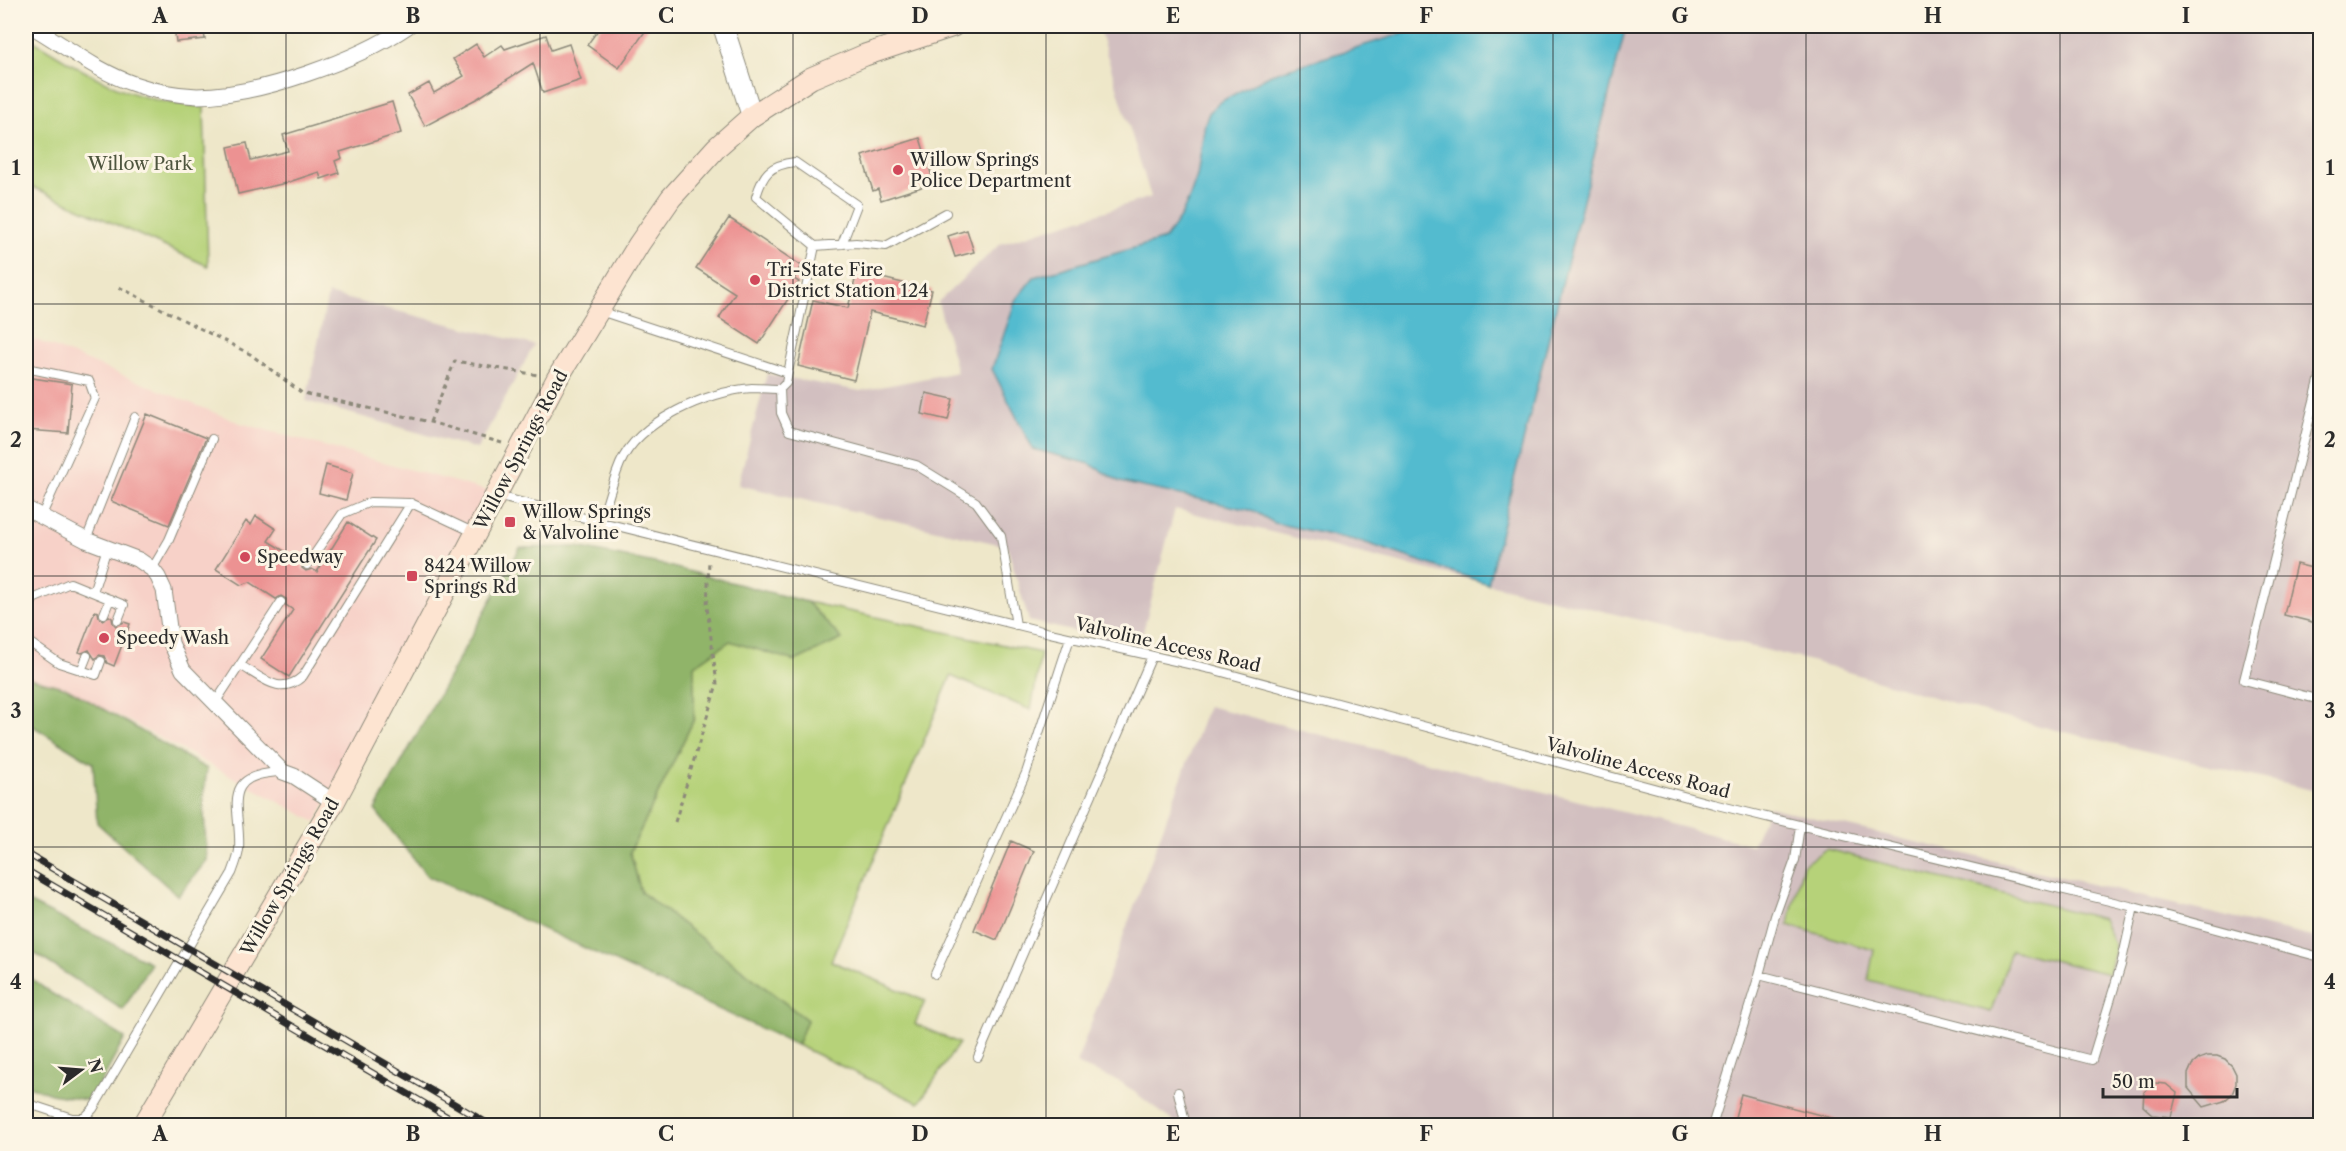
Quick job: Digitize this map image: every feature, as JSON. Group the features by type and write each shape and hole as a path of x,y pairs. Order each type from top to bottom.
{"main road":[{"name":"Willow Springs Road","path":"143,1125 334,802 557,379 633,253 671,198 717,147 752,116 811,78 865,55 953,26"}],"street":[{"path":"31,26 110,73 133,84 162,92 196,96 256,89 368,50 408,26"},
{"path":"723,26 752,116"},
{"path":"30,511 86,540 139,560 152,569 164,590 171,643 176,659 183,670 283,772 294,776 334,802"}],"lane":[{"path":"842,244 857,205 795,162 779,164 761,178 756,197 815,246 856,243 886,246 946,213"},
{"path":"601,522 621,462 651,427 674,411 698,402 753,388 780,389 786,383 815,246"},
{"path":"599,311 788,373"},
{"path":"26,368 89,381 95,398 30,511"},
{"path":"2320,377 2244,680 2320,700"},
{"path":"780,389 781,413 789,431 915,465 976,502 1001,536 1016,625"},
{"path":"86,540 135,417"},
{"path":"152,569 170,540 212,439"},
{"name":"Valvoline Access Road","path":"495,496 1016,625 1211,669 1800,826 2134,907 2320,957"},
{"path":"307,565 342,514 370,502 411,503 477,533"},
{"path":"240,665 285,687 294,684 303,676 411,503"},
{"path":"93,592 107,548"},
{"path":"26,616 33,599 70,583 124,605 118,620"},
{"path":"104,614 110,599"},
{"path":"215,703 281,602"},
{"path":"935,974 1026,772 1070,638"},
{"path":"26,640 59,663 81,671 96,675 102,661"},
{"path":"81,671 87,656"},
{"path":"978,1057 1152,656"},
{"path":"26,1103 72,1118 84,1118 93,1109 232,873 239,849 235,805 242,786 248,778 283,772"},
{"path":"1712,1125 1775,916 1796,860 1800,826"},
{"path":"1759,975 2092,1060 2121,965 2134,907"},
{"path":"1178,1092 1186,1125"}],"path":[{"path":"119,288 250,354 302,393 430,422 491,441 521,446"},
{"path":"430,422 455,361 557,379"},
{"path":"675,822 717,684 707,607 709,549"}],"shaded area":[{"path":"1098,26 2320,26 2320,792 2001,717 1807,660 1175,509 1139,647 1029,621 1007,546 738,485 767,374 860,391 957,372 938,302 1000,244 1151,197"},
{"path":"328,294 534,345 477,449 306,401"},
{"path":"36,340 240,423 488,491 316,822 110,711 26,678 26,344"},
{"path":"1208,706 1752,845 1769,807 2320,939 2320,1125 1178,1125 1121,1082 1076,1064"}],"green space":[{"name":"Willow Park","path":"26,36 89,74 132,93 154,100 204,106 208,266 26,184"},
{"path":"577,547 664,565 807,602 842,639 795,661 730,641 694,666 694,719 630,852 641,892 807,1020 797,1045 427,876 375,810 520,548"},
{"path":"807,602 1041,653 1031,710 951,676 831,961 925,1001 915,1024 959,1043 919,1103 797,1045 807,1020 641,892 630,852 694,719 694,666 730,641 795,661 842,639"},
{"path":"26,677 67,688 207,769 203,799 207,860 178,896 97,823 93,763 26,724"},
{"path":"1826,849 2103,919 2115,946 2109,974 2011,950 1991,1012 1868,980 1874,950 1788,925 1803,865"},
{"path":"26,901 151,963 123,1010 26,948"},
{"path":"26,975 125,1038 91,1101 51,1094 26,1085"}],"water":[{"path":"1427,26 1626,26 1488,584 1363,542 1274,523 1254,511 1120,482 1090,464 1033,449 992,369 1016,299 1034,277 1165,239 1181,216 1190,196 1197,176 1205,123 1209,113 1218,103 1271,74"}],"building":[{"path":"174,26 203,26 205,39 176,42"},
{"path":"601,26 649,26 619,68 587,45"},
{"path":"546,35 551,50 569,44 581,80 543,93 533,63 478,98 425,126 408,95 429,83 434,93 464,76 453,59 476,44 484,57 502,45 505,49"},
{"path":"392,102 401,133 340,152 342,158 335,161 339,173 321,179 319,172 286,183 238,194 228,147 247,143 251,160 288,151 283,135"},
{"name":"Willow Springs Police Department","path":"920,138 934,183 881,200 878,189 873,191 862,156"},
{"name":"Tri-State Fire District Station 124","path":"729,218 802,266 794,279 799,282 759,344 719,318 735,293 696,268"},
{"path":"967,230 974,252 955,257 948,236"},
{"path":"857,272 932,290 923,325 870,312 854,380 798,366 813,300 848,308"},
{"path":"26,377 72,384 68,433 26,430"},
{"path":"926,393 953,399 948,420 922,414"},
{"path":"147,414 206,438 169,525 111,501"},
{"path":"326,465 353,473 346,500 319,493"},
{"name":"Speedway","path":"256,516 276,529 268,541 302,562 302,568 306,571 312,569 317,572 348,522 376,540 289,677 261,659 293,610 286,605 286,599 281,596 276,599 250,582 241,585 216,569 246,521 251,525"},
{"path":"2296,564 2320,570 2320,624 2284,615"},
{"name":"Speedy Wash","path":"95,611 102,620 109,616 112,618 116,626 124,622 130,624 114,666 107,663 104,656 99,655 95,659 89,650 79,652"},
{"path":"1011,841 1034,851 997,940 974,930"},
{"path":"2207,1056 2225,1059 2236,1074 2236,1084 2232,1094 2224,1101 2204,1107 2188,1088 2188,1074 2192,1065"},
{"path":"2154,1083 2166,1084 2177,1093 2171,1117 2153,1115 2143,1106 2144,1092"},
{"path":"1741,1094 1843,1121 1842,1125 1733,1125"}],"railway":[{"path":"26,853 492,1126"},
{"path":"26,870 463,1126"}],"place":[{"name":"Willow Springs Police Department","path":"898,170"},
{"name":"Tri-State Fire District Station 124","path":"755,280"},
{"name":"Willow Springs & Valvoline","path":"510,522"},
{"name":"Speedway","path":"245,557"},
{"name":"8424 Willow Springs Rd","path":"412,576"},
{"name":"Speedy Wash","path":"104,638"}]}
